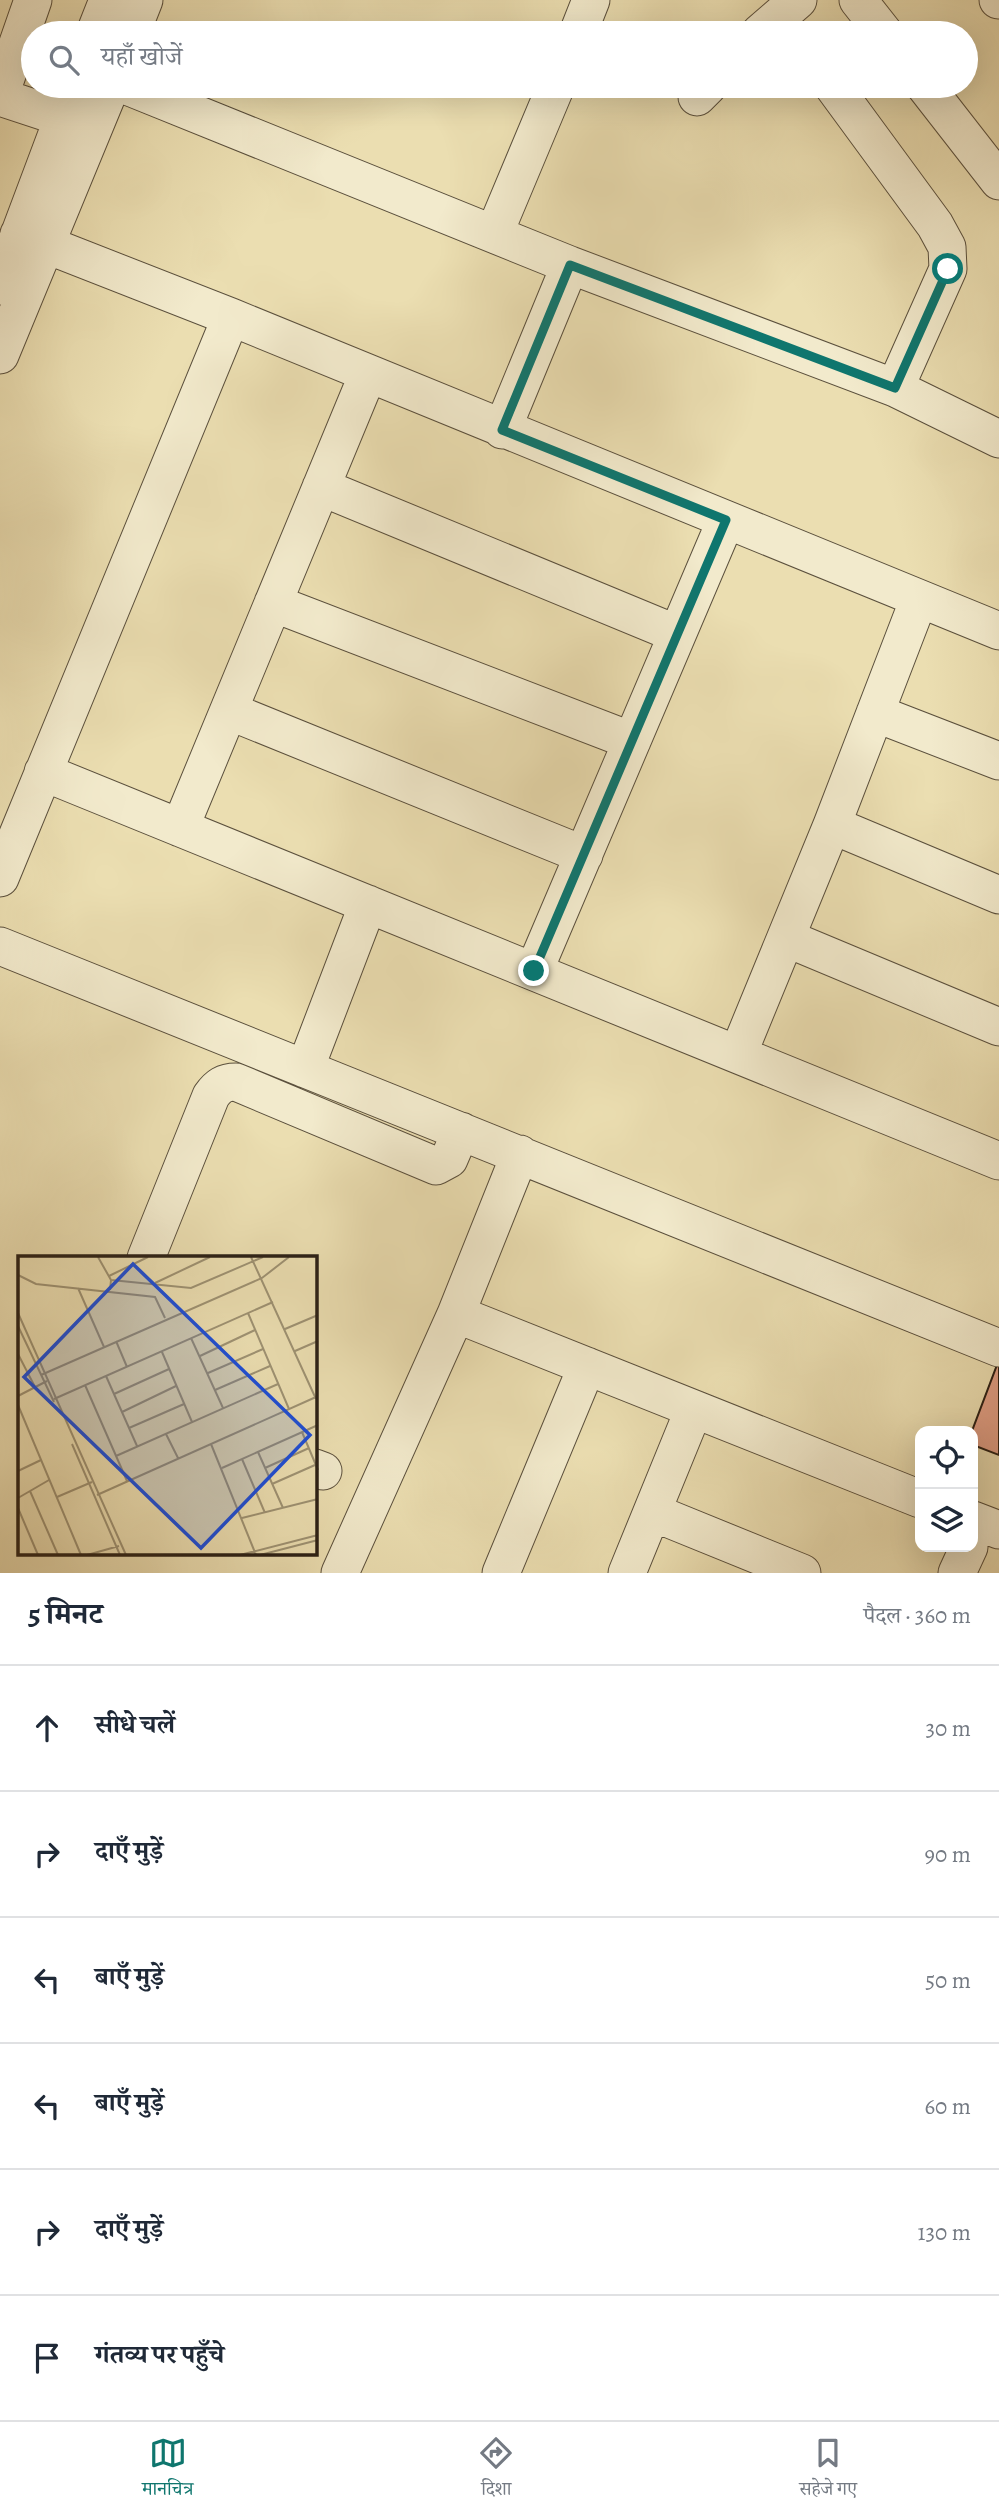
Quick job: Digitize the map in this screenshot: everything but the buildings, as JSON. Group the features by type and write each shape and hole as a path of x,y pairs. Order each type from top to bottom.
{"street":[{"path":"26,21 33,0"},
{"path":"100,21 108,0"},
{"path":"136,21 144,0"},
{"path":"583,21 591,0"},
{"path":"858,0 875,21"},
{"path":"21,35 0,96 77,110"},
{"path":"0,355 32,239 77,110 94,98"},
{"path":"157,98 570,265 895,388 999,439"},
{"path":"494,234 551,98"},
{"path":"842,98 935,225 947,247 948,269 895,388"},
{"path":"934,98 999,181"},
{"path":"0,286 32,239"},
{"path":"32,239 999,631"},
{"path":"502,430 570,265"},
{"path":"0,878 230,317"},
{"path":"180,828 368,374"},
{"path":"321,487 677,634"},
{"path":"534,971 726,520"},
{"path":"738,1054 832,825 919,598"},
{"path":"273,603 632,741"},
{"path":"229,711 584,855"},
{"path":"875,713 999,761"},
{"path":"43,772 999,1160"},
{"path":"832,825 999,895"},
{"path":"305,1069 368,904"},
{"path":"786,938 999,1027"},
{"path":"0,946 999,1348"},
{"path":"147,1256 211,1096 218,1087 228,1082 236,1082 436,1166 449,1159 461,1131"},
{"path":"340,1573 456,1314 520,1154"},
{"path":"456,1314 915,1497"},
{"path":"501,1573 587,1366"},
{"path":"627,1573 694,1409"},
{"path":"652,1512 803,1573"},
{"path":"957,1573 979,1531"}],"route":[{"path":"534,971 726,520 502,430 570,265 895,388 948,269"}]}
